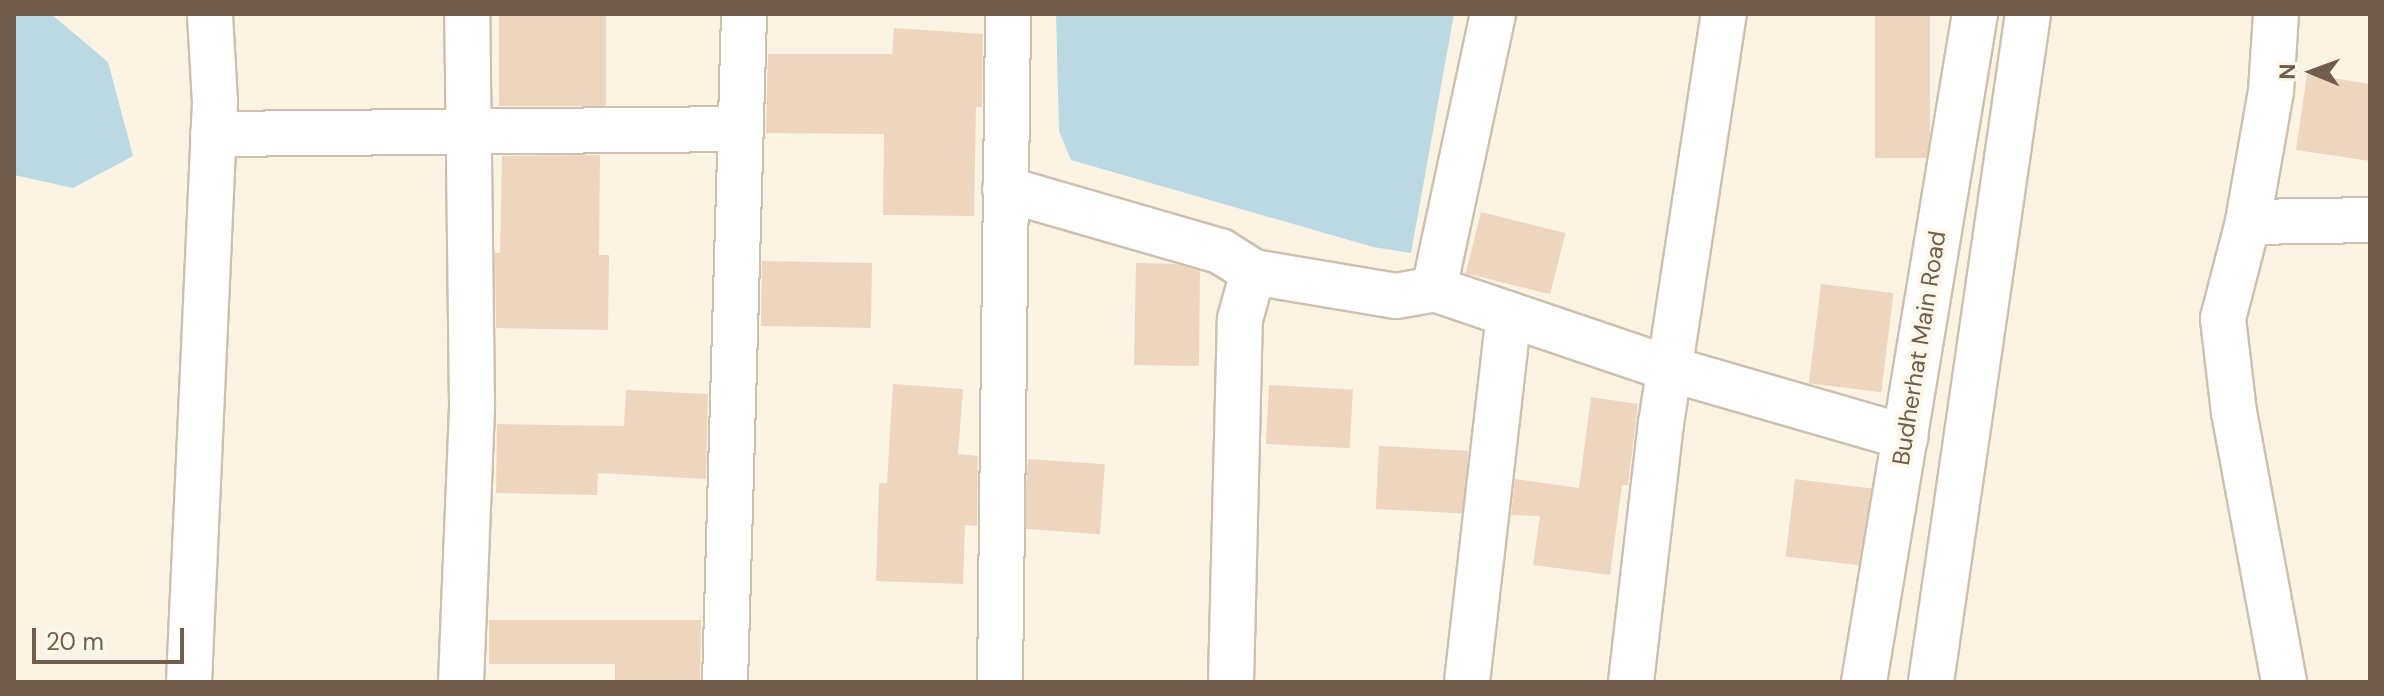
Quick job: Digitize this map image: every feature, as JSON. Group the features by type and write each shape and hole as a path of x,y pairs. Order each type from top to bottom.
{"street":[{"path":"189,682 213,134 210,14"},
{"path":"461,682 472,404 471,130 467,14"},
{"path":"725,682 744,14"},
{"path":"1000,682 1008,14"},
{"path":"1434,289 1493,14"},
{"path":"1631,682 1670,369 1724,14"},
{"name":"Budherhat Main Road","path":"1864,682 1975,14"},
{"path":"1931,682 2028,14"},
{"path":"2276,14 2271,91 2248,222 2223,319 2247,488 2284,682"},
{"path":"213,134 740,129"},
{"path":"1005,189 1220,251 1253,272 1396,296 1434,289 1670,369 1905,437"},
{"path":"2248,222 2370,220"},
{"path":"1231,682 1240,319 1253,272"},
{"path":"1467,682 1509,314"}],"water":[{"path":"14,14 51,14 108,62 133,156 73,188 14,175"},
{"path":"1056,14 1454,14 1411,253 1373,247 1071,160 1059,131"}],"building":[{"path":"499,14 606,14 606,106 499,106"},
{"path":"1875,14 1930,14 1930,158 1875,158"},
{"path":"894,28 983,34 982,107 976,107 974,216 883,215 884,134 766,133 768,54 892,54"},
{"path":"2307,74 2370,84 2370,161 2296,150"},
{"path":"600,155 599,255 609,255 608,330 496,328 495,253 500,253 502,156"},
{"path":"1481,212 1565,233 1550,294 1466,273"},
{"path":"762,261 872,263 871,328 761,326"},
{"path":"1136,263 1175,264 1200,271 1199,366 1134,365"},
{"path":"1821,284 1893,293 1881,392 1809,383"},
{"path":"893,384 963,389 958,454 978,456 977,526 965,525 963,584 876,581 879,483 887,483"},
{"path":"1269,385 1353,389 1350,448 1266,444"},
{"path":"626,390 708,394 706,479 598,473 597,495 496,493 497,424 624,426"},
{"path":"1591,397 1638,404 1628,485 1622,485 1610,575 1533,565 1540,516 1511,515 1515,479 1579,488"},
{"path":"1379,446 1468,451 1465,514 1376,509"},
{"path":"1028,459 1105,464 1100,534 1023,529"},
{"path":"1795,479 1871,488 1862,566 1785,556"},
{"path":"489,620 701,620 700,682 615,682 615,664 489,664"}]}
